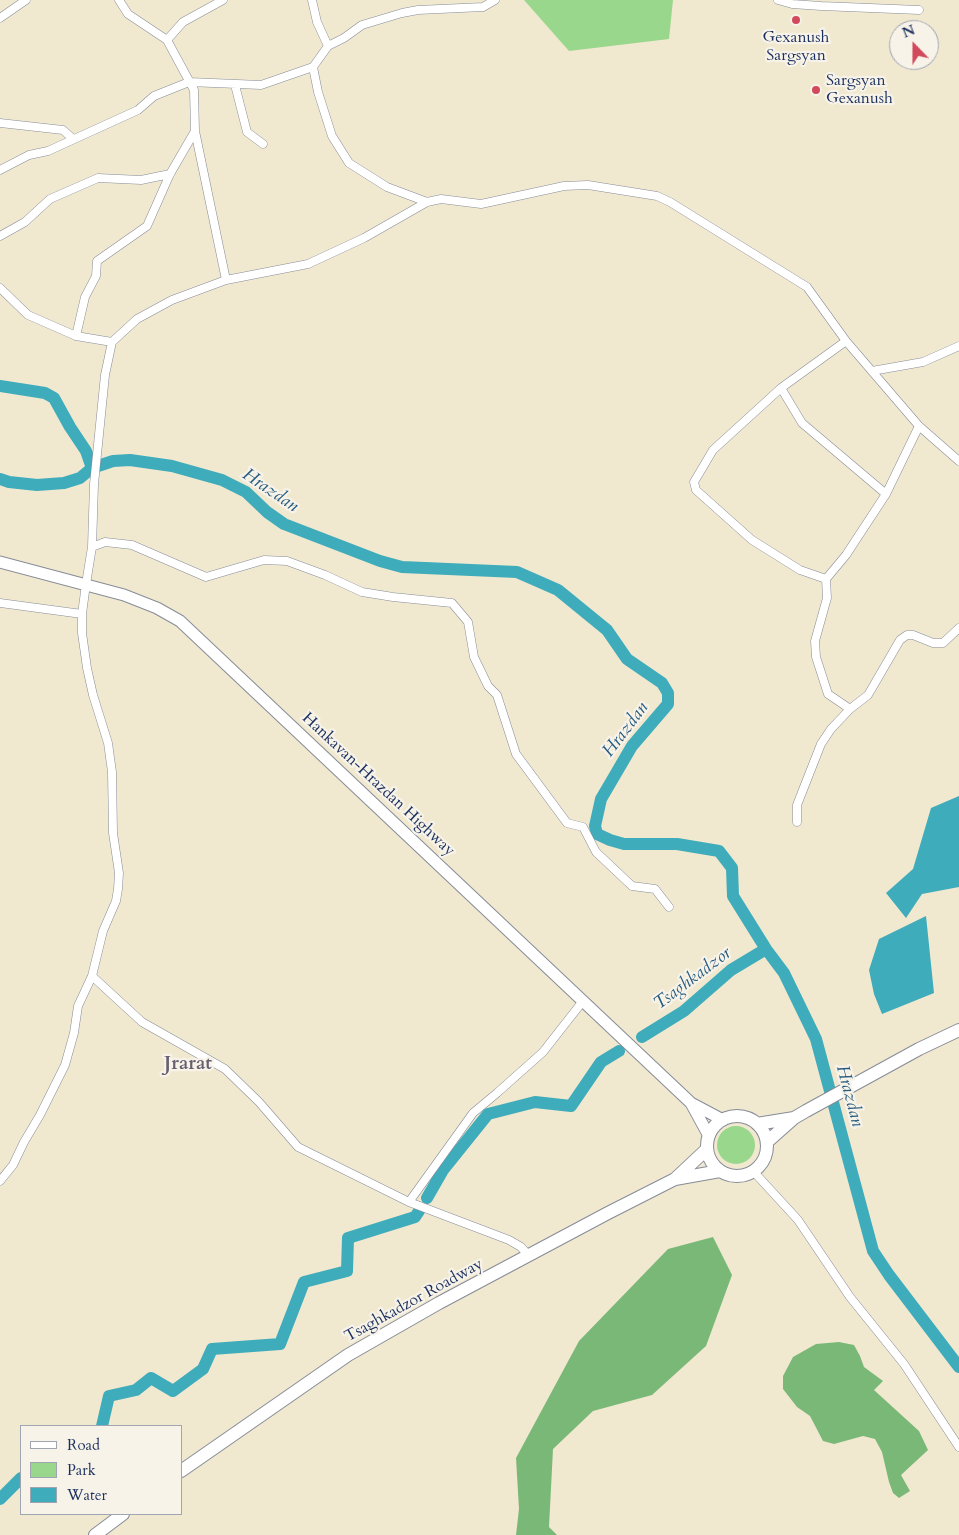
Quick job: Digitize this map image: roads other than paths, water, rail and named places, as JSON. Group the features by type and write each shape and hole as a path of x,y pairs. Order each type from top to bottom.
{"main road":[{"name":"Hankavan-Hrazdan Highway","path":"0,562 124,595 156,608 180,621 691,1103 723,1120"},
{"path":"767,1142 794,1118 806,1111 919,1049 959,1030"},
{"name":"Hankavan-Hrazdan Highway","path":"691,1103 709,1136"},
{"path":"738,1116 748,1118 757,1124 765,1135 767,1142 766,1156 754,1172 737,1177 731,1176 713,1165 707,1149 709,1136 717,1124 723,1120 738,1116"},
{"path":"757,1124 794,1118"},
{"name":"Tsaghkadzor Roadway","path":"182,1471 348,1356 439,1303 675,1178 707,1149"},
{"name":"Tsaghkadzor Roadway","path":"675,1178 720,1171"},
{"path":"95,1535 122,1515"}],"street":[{"path":"0,18 26,0"},
{"path":"119,0 128,14 167,40 194,90 195,131 226,280"},
{"path":"167,40 183,22 223,0"},
{"path":"312,0 317,22 328,46"},
{"path":"0,170 29,155 48,151 138,110 154,96 189,82 261,86 313,66 328,46 344,38 362,25 418,10 483,7 495,0"},
{"path":"778,0 792,4 919,10"},
{"path":"313,66 318,92 332,136 349,163 387,187 427,202"},
{"path":"235,85 247,132 263,144"},
{"path":"0,123 63,130 73,139"},
{"path":"76,336 85,298 96,276 97,261 147,226 170,174 195,131"},
{"path":"0,236 24,222 50,198 98,178 141,180 170,174"},
{"path":"0,1181 13,1165 65,1065 74,1033 78,1006 92,976 103,931 116,901 119,873 113,833 112,772 108,743 93,695 87,668 82,633 82,614 92,547 94,484 105,376 112,342 137,320 172,300 226,280 308,264 364,238 427,202 441,199 482,204 564,186 588,185 657,196 670,202 807,287 846,341 919,426 959,461"},
{"path":"0,288 28,315 76,336 112,342"},
{"path":"826,579 800,570 752,540 696,490 694,482 713,450 781,388 846,341"},
{"path":"872,371 923,362 959,346"},
{"path":"781,388 802,424 886,494"},
{"path":"850,709 828,694 816,657 815,641 827,598 826,579 846,555 886,494 919,426"},
{"path":"92,547 105,542 132,545 206,577 264,560 287,561 325,575 362,592 452,603 468,622 474,657 488,686 497,695 516,754 567,823 583,828 596,852 632,886 655,889 669,907"},
{"path":"0,603 82,614"},
{"path":"797,822 797,805 821,744 831,729 850,709 868,695 900,640 907,635 913,635 933,643 942,643 959,628"},
{"path":"92,976 142,1022 225,1069 259,1102 298,1147 409,1202 509,1240 521,1247 529,1256"},
{"path":"409,1202 472,1112 497,1093 543,1052 583,1001"},
{"path":"754,1172 798,1220 850,1297 904,1364 959,1447"}],"water":[{"path":"959,796 959,887 922,894 906,918 886,893 913,869 931,808"},
{"path":"926,916 934,993 882,1014 874,994 869,970 879,939"}],"waterway":[{"name":"Hrazdan","path":"0,386 45,393 54,398 86,451 92,468"},
{"name":"Hrazdan","path":"0,479 9,482 37,485 64,483 80,478 92,468 113,461 130,460 172,466 222,480 246,492 267,512 284,524 380,561 402,567 517,572 558,590 607,630 627,659 662,683 668,693 668,704 632,746 601,799 595,826 597,834 624,844 677,844 719,851 732,868 733,896 766,949 784,973 816,1039 873,1251 959,1367"},
{"name":"Tsaghkadzor","path":"642,1037 684,1011 731,970 766,949"},
{"name":"Tsaghkadzor","path":"427,1198 443,1170 488,1114 535,1102 571,1106 601,1062 619,1051"},
{"name":"Tsaghkadzor","path":"102,1425 109,1396 136,1390 151,1378 173,1391 203,1369 212,1349 280,1344 304,1282 347,1271 348,1238 415,1217 419,1211"},
{"name":"Tsaghkadzor","path":"0,1499 20,1479"}],"place":[{"name":"Gexanush Sargsyan","path":"796,20"},
{"name":"Sargsyan Gexanush","path":"816,90"}],"district":[{"name":"Jrarat","path":"188,1065"}]}
